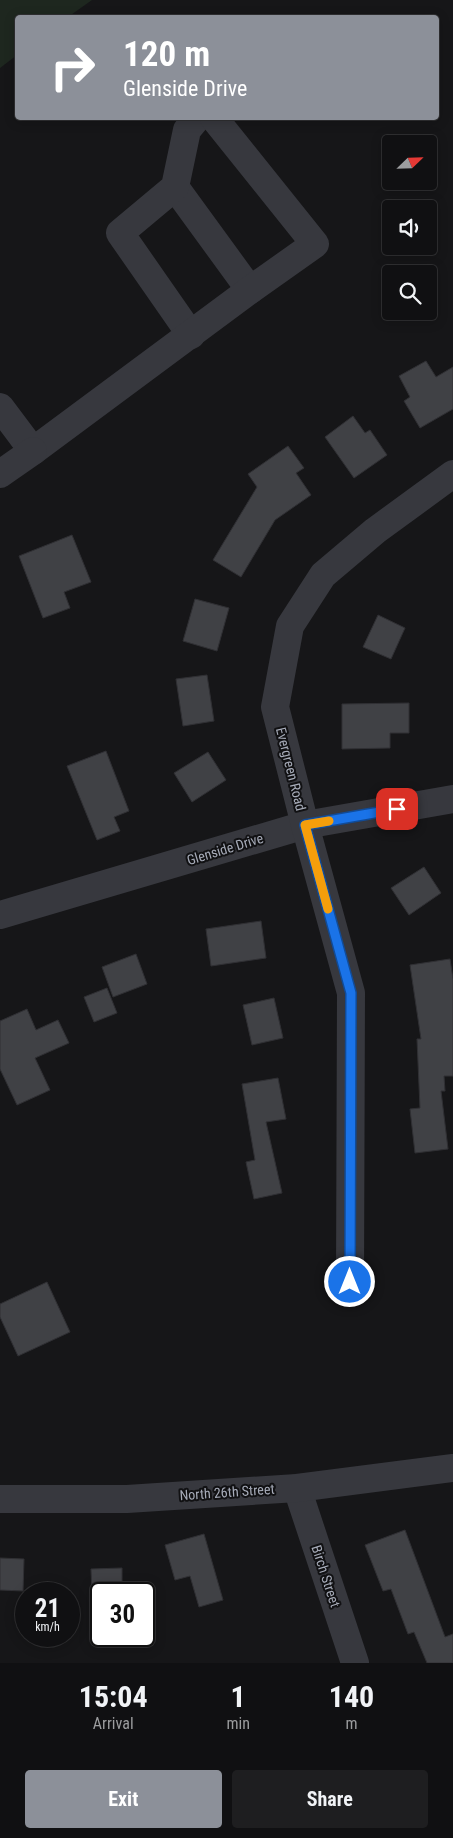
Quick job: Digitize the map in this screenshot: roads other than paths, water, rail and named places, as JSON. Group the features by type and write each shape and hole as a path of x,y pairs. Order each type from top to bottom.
{"street":[{"path":"191,335 120,233 175,187 187,130 195,120"},
{"path":"0,474 33,452 314,244 216,120"},
{"path":"175,187 250,290"},
{"path":"0,407 33,452"},
{"name":"Evergreen Road","path":"350,1282 351,993 305,825 276,707 290,626 323,575 375,531 453,474"},
{"name":"Glenside Drive","path":"0,915 305,825 453,799"},
{"name":"North 26th Street","path":"0,1499 127,1499 297,1488 453,1468"},
{"name":"Birch Street","path":"297,1488 355,1663"}]}
